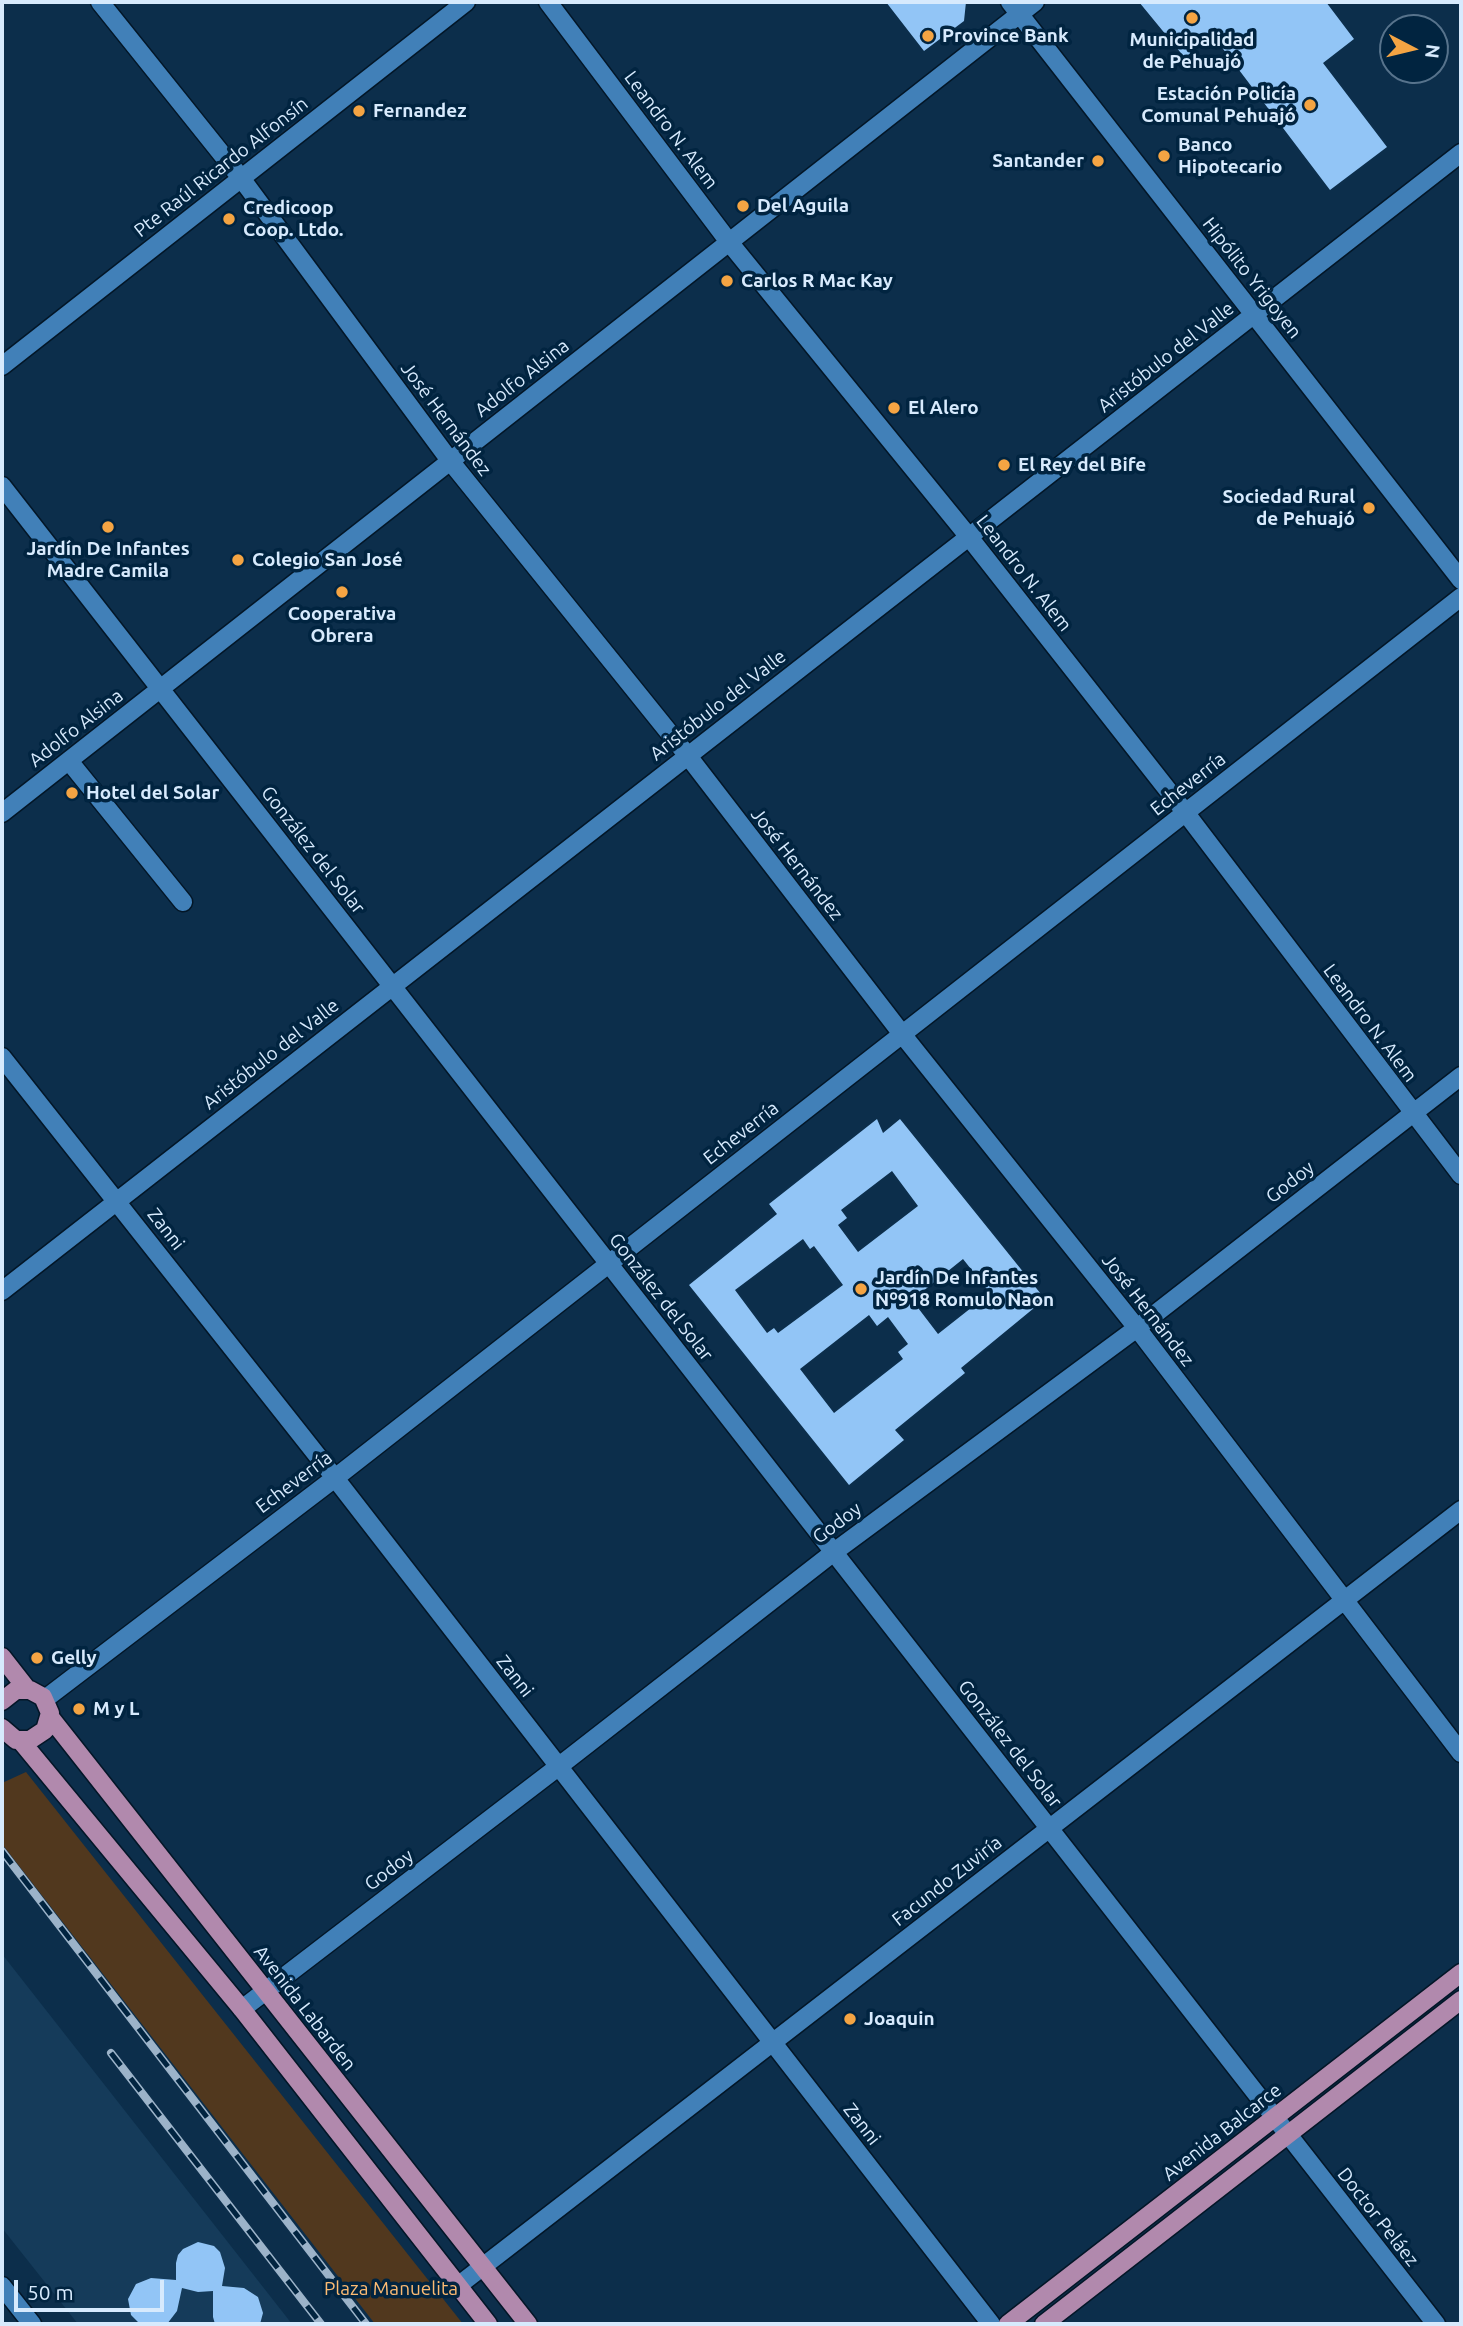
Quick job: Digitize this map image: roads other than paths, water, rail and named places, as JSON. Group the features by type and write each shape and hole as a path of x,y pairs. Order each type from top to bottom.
{"main road":[{"path":"2,1657 27,1689"},
{"path":"2,1701 16,1690 27,1689 37,1692 47,1708 47,1727 40,1735 30,1740 10,1739"},
{"name":"Avenida Labarden","path":"47,1708 265,1992 528,2324"},
{"path":"10,1739 242,2009 488,2324"},
{"name":"Avenida Balcarce","path":"1008,2324 1461,1973"},
{"path":"1044,2324 1461,2000"}],"street":[{"name":"José Hernández","path":"100,2 241,178 450,462 688,756 902,1034 1137,1328 1461,1752"},
{"name":"Pte Raúl Ricardo Alfonsín","path":"2,366 466,2"},
{"name":"Leandro N. Alem","path":"548,2 729,242 968,537 1185,813 1461,1175"},
{"name":"Adolfo Alsina","path":"2,813 729,242 1015,8 1035,2"},
{"name":"Hipólito Yrigoyen","path":"1015,8 1461,580"},
{"name":"Aristóbulo del Valle","path":"2,1291 1461,153"},
{"name":"González del Solar","path":"2,486 1288,2135"},
{"name":"Echeverría","path":"47,1708 335,1478 1461,597"},
{"path":"69,761 183,902"},
{"name":"Zanni","path":"2,1057 335,1478 991,2324"},
{"name":"Godoy","path":"242,2009 834,1552 1137,1328 1461,1076"},
{"name":"Facundo Zuviría","path":"459,2285 1461,1510"},
{"name":"Doctor Peláez","path":"1288,2135 1436,2324"},
{"path":"2,2286 32,2324"}],"railway":[{"path":"2,1851 366,2324"},
{"path":"111,2053 321,2324"}],"place":[{"name":"Municipalidad de Pehuajó","path":"1192,18"},
{"name":"Province Bank","path":"928,36"},
{"name":"Estación Policía Comunal Pehuajó","path":"1310,105"},
{"name":"Fernandez","path":"359,111"},
{"name":"Banco Hipotecario","path":"1164,156"},
{"name":"Santander","path":"1098,161"},
{"name":"Del Aguila","path":"743,206"},
{"name":"Credicoop Coop. Ltdo.","path":"229,219"},
{"name":"Carlos R Mac Kay","path":"727,281"},
{"name":"El Alero","path":"894,408"},
{"name":"El Rey del Bife","path":"1004,465"},
{"name":"Sociedad Rural de Pehuajó","path":"1369,508"},
{"name":"Jardín De Infantes Madre Camila","path":"108,527"},
{"name":"Colegio San José","path":"238,560"},
{"name":"Cooperativa Obrera","path":"342,592"},
{"name":"Hotel del Solar","path":"72,793"},
{"name":"Jardín De Infantes Nº918 Romulo Naon","path":"861,1289"},
{"name":"Gelly","path":"37,1658"},
{"name":"M y L","path":"79,1709"},
{"name":"Joaquin","path":"850,2019"}],"park label":[{"name":"Plaza Manuelita","path":"391,2289"}]}
